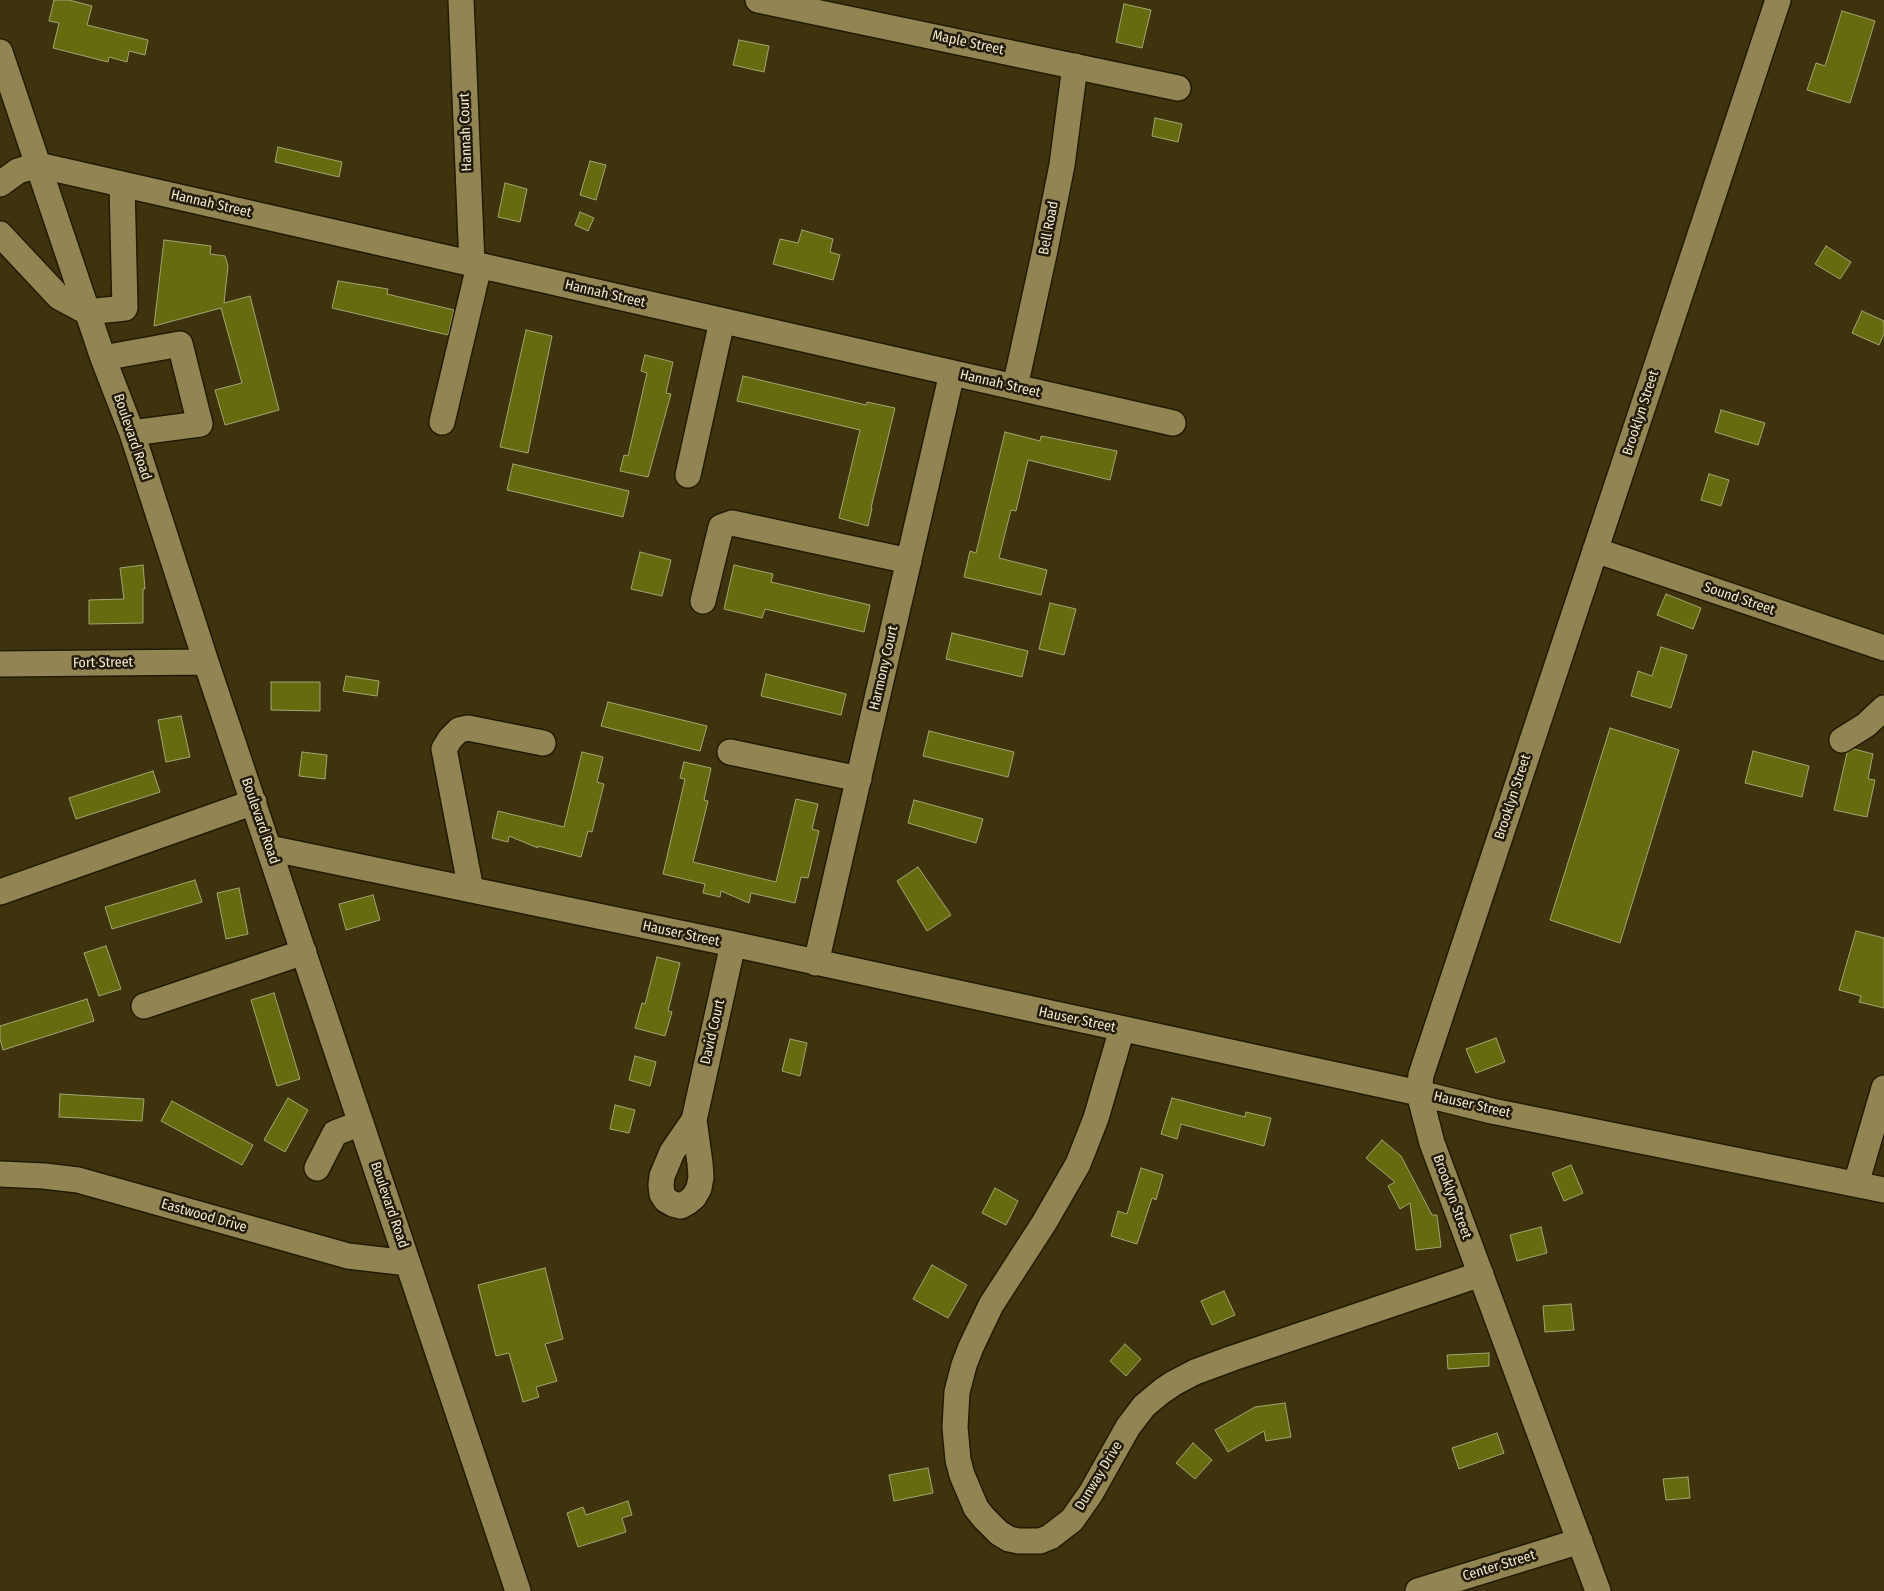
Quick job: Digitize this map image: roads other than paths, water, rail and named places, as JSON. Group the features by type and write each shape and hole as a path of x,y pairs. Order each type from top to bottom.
{"street":[{"name":"Hannah Court","path":"442,422 476,265 461,0"},
{"name":"Maple Street","path":"758,0 1178,88"},
{"name":"Brooklyn Street","path":"1598,1591 1432,1143 1419,1093 1422,1075 1778,0"},
{"name":"Boulevard Road","path":"0,52 87,312 132,433 206,662 518,1591"},
{"name":"Bell Road","path":"1015,388 1062,166 1075,66"},
{"name":"Hannah Street","path":"38,165 1173,423"},
{"path":"0,184 18,171 38,165"},
{"path":"0,234 58,297 87,312 125,308 122,184"},
{"path":"688,475 722,321"},
{"path":"103,358 180,344 200,424 132,433"},
{"name":"Harmony Court","path":"816,963 952,373"},
{"path":"703,601 721,527 732,523 909,561"},
{"name":"Sound Street","path":"1595,550 1884,648"},
{"name":"Fort Street","path":"0,664 206,662"},
{"path":"1842,740 1866,725 1884,708"},
{"path":"471,890 444,749 459,730 468,728 542,743"},
{"path":"730,752 859,779"},
{"path":"0,892 254,802"},
{"name":"Hauser Street","path":"269,848 733,944 1419,1093 1492,1111 1884,1190"},
{"name":"David Court","path":"694,1120 733,944"},
{"path":"144,1006 304,952"},
{"name":"Dunway Drive","path":"1122,1029 1096,1118 1084,1151 1044,1222 991,1305 971,1346 957,1392 955,1427 958,1460 962,1475 976,1508 999,1533 1009,1539 1019,1541 1040,1541 1050,1537 1072,1520 1091,1493 1128,1427 1144,1406 1174,1383 1195,1372 1232,1358 1481,1274"},
{"path":"1856,1184 1884,1088"},
{"path":"317,1168 334,1132 361,1123"},
{"name":"Eastwood Drive","path":"0,1174 78,1180 322,1250 366,1259 408,1263"},
{"name":"Center Street","path":"1418,1591 1580,1541"}]}
